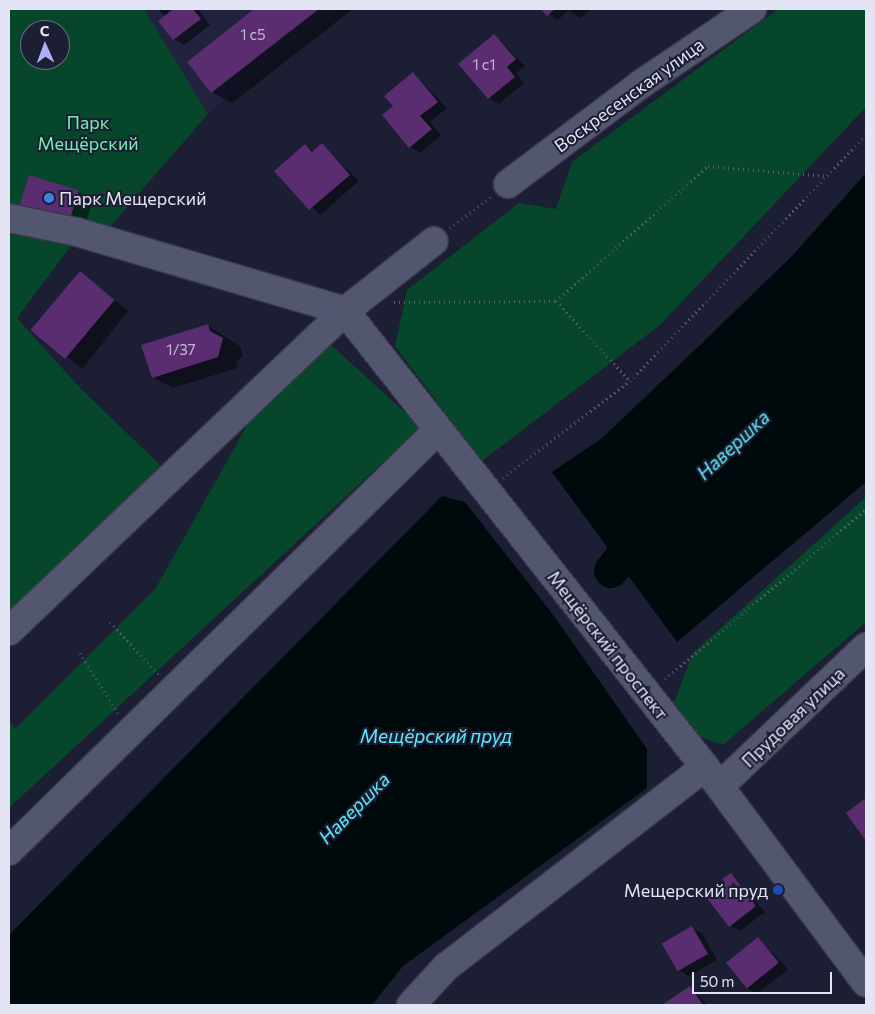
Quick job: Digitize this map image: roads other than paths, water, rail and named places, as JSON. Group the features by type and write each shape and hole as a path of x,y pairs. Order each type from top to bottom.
{"street":[{"name":"Воскресенская улица","path":"508,184 641,84 752,9"},
{"path":"9,218 77,232 350,307"},
{"path":"9,631 350,307 434,240"},
{"name":"Мещёрский проспект","path":"350,307 438,430 712,777 866,983"},
{"path":"9,851 438,430"},
{"name":"Прудовая улица","path":"411,1005 446,967 712,777 866,647"}],"water":[{"path":"866,173 866,482 677,642 552,472 601,439 698,347 792,256"},
{"name":"Мещёрский пруд","path":"442,496 465,502 554,616 647,749 647,788 403,966 372,1005 9,1005 9,935"}],"waterway":[{"name":"Навершка","path":"611,571 646,526"}],"place":[{"name":"Парк Мещерский","path":"49,198"},
{"name":"Мещерский пруд","path":"778,890"}],"park label":[{"name":"Парк Мещёрский","path":"88,133"}]}
